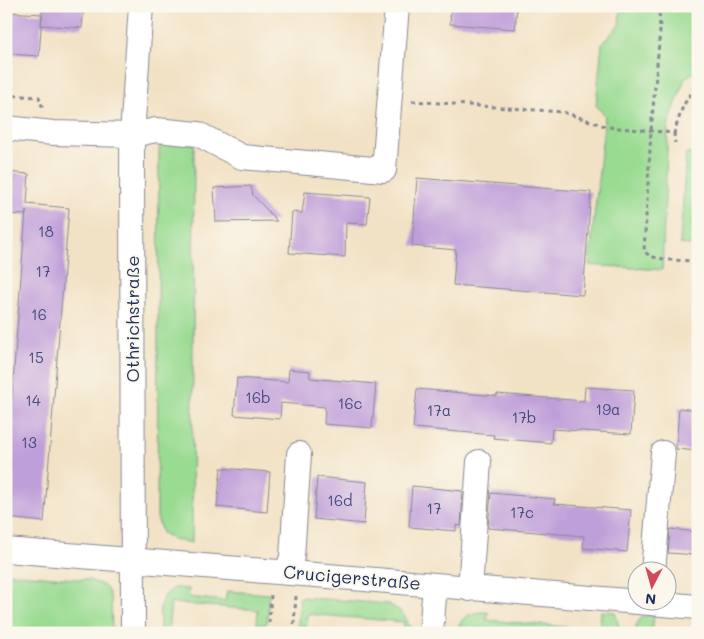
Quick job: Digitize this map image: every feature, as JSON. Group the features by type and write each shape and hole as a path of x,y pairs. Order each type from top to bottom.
{"street":[{"name":"Othrichstraße","path":"133,633 132,135 141,6"},
{"path":"6,128 53,133 132,135 156,130 198,134 242,157 384,170 397,6"},
{"path":"654,562 662,453"},
{"path":"292,582 299,454"},
{"path":"470,589 479,462"},
{"name":"Crucigerstraße","path":"6,550 134,560 292,582 435,586 626,600"},
{"path":"431,633 435,586"},
{"name":"Crucigerstraße","path":"676,605 698,607"}],"path":[{"path":"659,6 660,30 651,131 644,251 648,256 654,258 698,261"},
{"path":"675,143 674,133 678,118 686,100 698,82"},
{"path":"389,99 563,112 608,127 674,133"},
{"path":"292,582 294,624"},
{"path":"269,623 271,591"}],"green space":[{"path":"621,6 698,6 698,69 685,78 668,126 662,270 589,265 605,116 596,105 602,44 619,25"},
{"path":"160,141 194,144 192,543 172,539 162,533 157,517"},
{"path":"686,153 698,153 698,246 680,244"},
{"path":"6,573 89,580 103,585 111,599 112,633 6,633"},
{"path":"175,588 189,589 188,597 225,601 227,591 269,594 267,622 265,625 257,624 258,610 171,603 168,631 160,630 160,606 165,596"},
{"path":"300,597 388,604 404,615 411,633 404,633 404,622 308,614 306,628 298,625"},
{"path":"601,611 615,612 619,633 532,633 477,628 476,633 456,633 461,622 467,616 488,612 487,620 600,630"},
{"path":"654,614 652,633 636,633 636,625 642,617"}],"building":[{"path":"43,6 84,6 82,28 41,25 39,56 6,54 6,12 42,14"},
{"path":"451,6 517,6 515,29 450,24"},
{"path":"6,172 29,174 27,204 69,208 44,522 6,518 11,462 7,462 26,215 6,214"},
{"path":"417,178 591,192 583,295 453,285 456,250 412,246"},
{"path":"251,186 253,195 277,221 216,222 214,188"},
{"path":"305,192 370,197 367,224 346,223 345,257 289,253 292,212 302,213"},
{"path":"289,369 310,371 310,378 376,384 372,428 324,424 325,407 281,403 280,419 234,415 237,378 288,382"},
{"path":"585,387 634,390 631,434 552,429 551,443 493,438 494,435 413,428 417,389 584,401"},
{"path":"679,408 698,410 698,451 676,449"},
{"path":"221,468 270,472 267,512 217,507"},
{"path":"317,477 367,482 364,524 314,519"},
{"path":"412,486 463,491 461,526 456,525 456,531 409,527"},
{"path":"491,493 555,499 554,504 631,510 627,552 583,548 584,536 488,528"},
{"path":"670,529 698,532 698,555 668,553"}]}
